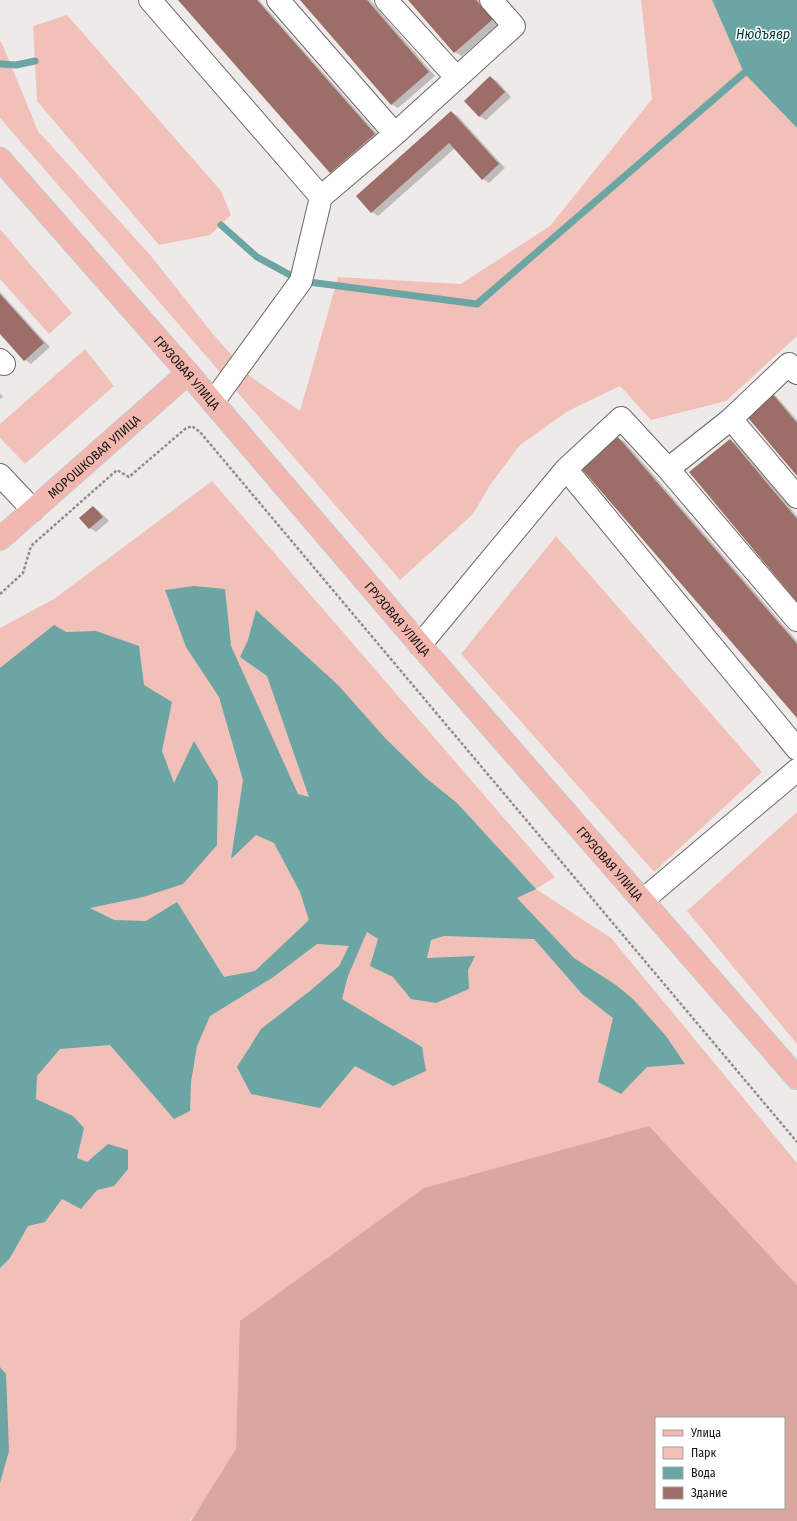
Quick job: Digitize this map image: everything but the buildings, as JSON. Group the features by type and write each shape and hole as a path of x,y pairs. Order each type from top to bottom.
{"main road":[{"name":"ГРУЗОВАЯ УЛИЦА","path":"0,159 188,373 420,645 797,1078"},
{"name":"МОРОШКОВАЯ УЛИЦА","path":"0,539 188,373"}],"lane":[{"path":"150,0 321,197"},
{"path":"278,0 396,134"},
{"path":"386,0 456,77"},
{"path":"212,402 301,281 321,197 396,134 456,77 514,26 491,0"},
{"path":"668,469 731,419 789,364 797,373"},
{"path":"420,645 566,469 621,418 668,469 797,620"},
{"path":"731,419 797,497"},
{"path":"566,469 797,749"},
{"path":"0,475 33,510"},
{"path":"643,900 797,770"}],"path":[{"path":"0,594 23,573 30,546 117,470 129,477 185,429 192,426 205,438 797,1142"}],"green space":[{"path":"641,0 712,0 744,73 797,128 797,336 726,401 651,420 620,386 568,411 520,445 490,485 473,514 400,580 0,118 1,41 38,131 151,256 212,333 251,377 300,411 338,277 461,284 550,226 652,99"},
{"path":"67,15 221,191 231,215 210,235 159,245 37,101 33,26"},
{"path":"0,229 72,313 49,334 0,279"},
{"path":"85,349 114,386 25,464 0,438 0,424"},
{"path":"212,481 555,877 536,889 611,938 797,1163 797,1285 649,1126 239,1452 190,1521 0,1521 0,628 54,599"},
{"path":"556,536 762,772 654,872 461,654"},
{"path":"797,812 797,1044 687,911"}],"shaded area":[{"path":"649,1126 797,1285 797,1521 191,1521 236,1449 240,1321 424,1188"}],"water":[{"name":"Нюдъявр","path":"712,0 797,0 797,128 744,73"},
{"path":"194,586 225,589 231,646 298,794 309,797 267,676 240,657 248,640 256,610 339,686 385,738 426,778 457,803 536,889 517,898 574,958 616,985 633,999 666,1036 685,1064 647,1067 621,1094 598,1082 613,1018 582,994 534,939 444,936 431,940 427,958 475,956 468,970 469,989 436,1003 411,999 393,977 370,966 378,939 367,932 348,976 342,999 422,1047 426,1071 393,1086 355,1066 320,1108 251,1094 237,1067 261,1029 339,966 349,946 317,944 272,978 210,1016 197,1046 191,1082 190,1111 174,1119 110,1045 60,1049 37,1076 36,1099 73,1116 84,1128 77,1158 87,1162 108,1144 128,1150 128,1169 114,1186 97,1190 81,1209 62,1199 45,1222 28,1226 10,1258 0,1268 0,668 54,625 66,632 96,631 139,646 144,685 172,702 162,751 174,783 194,741 218,782 217,845 183,884 143,897 90,908 114,920 146,921 177,902 224,977 255,971 309,920 300,892 274,843 256,835 231,859 243,780 219,697 186,647 165,590"},
{"path":"0,1367 6,1374 9,1451 0,1483"}],"waterway":[{"path":"0,64 16,65 35,61"},
{"path":"221,225 257,257 301,281 477,304 744,73"}]}
